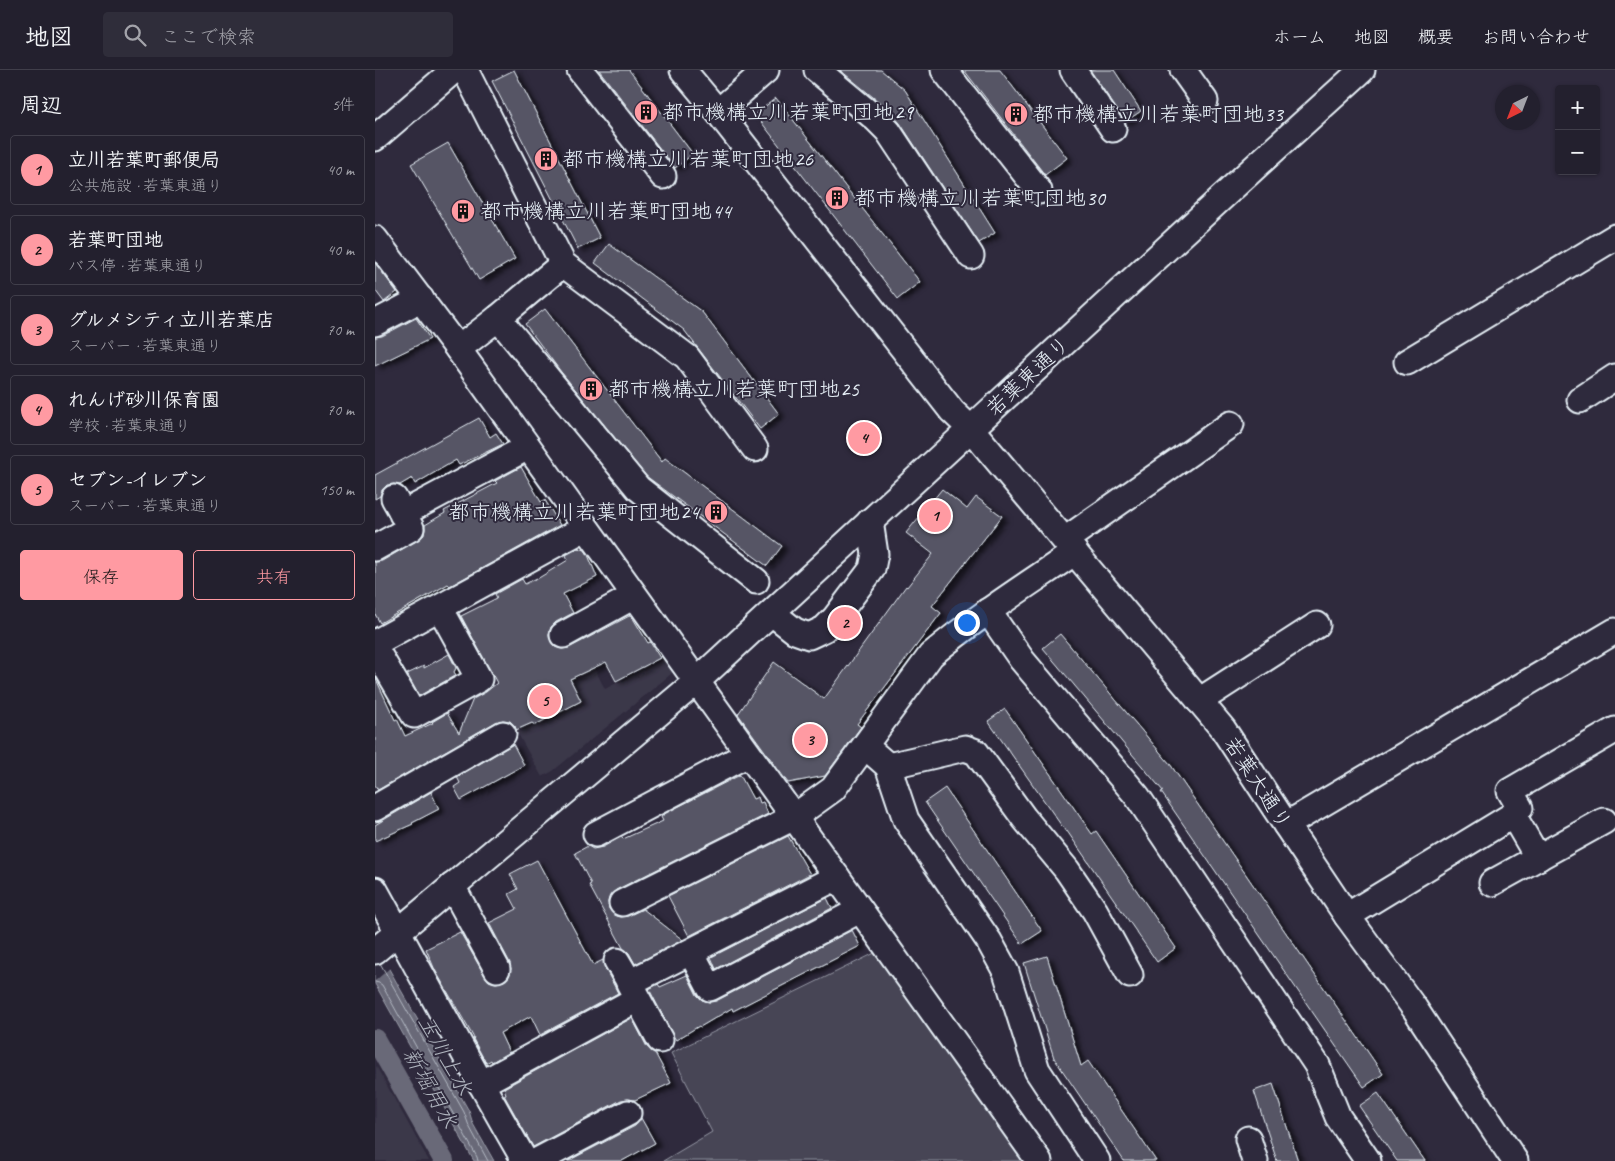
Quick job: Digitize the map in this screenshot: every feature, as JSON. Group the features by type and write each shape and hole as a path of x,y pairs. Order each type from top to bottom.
{"street":[{"path":"375,138 454,70"},
{"path":"465,70 563,264 687,357 755,449"},
{"path":"579,70 663,176"},
{"name":"若葉大通り","path":"683,70 952,411 971,429 1223,729 1347,916 1415,1009 1515,1161"},
{"path":"718,112 766,70"},
{"path":"817,70 877,119 888,131 971,256"},
{"path":"944,70 1039,191"},
{"path":"1073,70 1113,129"},
{"path":"1183,70 1205,101"},
{"name":"若葉東通り","path":"385,943 696,682 1362,70"},
{"path":"1407,362 1615,237"},
{"path":"375,239 421,299 794,816 1039,1161"},
{"path":"457,349 563,264"},
{"path":"375,323 421,299"},
{"path":"498,318 638,488 756,581"},
{"path":"1580,400 1615,377"},
{"path":"622,903 658,897 794,816 833,789 931,654 1231,424"},
{"path":"375,548 411,528 398,506 528,447"},
{"path":"772,613 795,631 809,636 824,629 835,618 872,568 875,554 870,521"},
{"path":"375,644 585,528"},
{"path":"563,635 634,596"},
{"path":"375,648 414,715 479,679 440,608"},
{"path":"989,611 1022,660 1137,796 1317,1066 1338,1117 1368,1161"},
{"path":"1199,701 1317,625"},
{"path":"1286,826 1615,631"},
{"path":"1347,916 1513,815 1520,808 1510,791 1615,730"},
{"path":"375,808 503,734"},
{"path":"865,746 887,766 905,820 989,941 1006,972 1037,1070 1097,1161"},
{"path":"887,766 965,748 976,752 1024,818 1067,870 1095,912 1130,975"},
{"path":"595,834 629,826 748,754"},
{"path":"1513,815 1538,858"},
{"path":"1493,883 1605,820"},
{"path":"481,1084 634,991 691,952 837,876"},
{"path":"452,886 497,969"},
{"path":"375,890 385,943 481,1084 525,1161"},
{"path":"691,952 710,988 860,910"},
{"path":"617,961 660,1040"},
{"path":"537,1161 627,1113"}],"shaded area":[{"path":"667,657 674,668 671,674 553,771 542,777 502,705 590,660 605,689"},
{"path":"883,949 1034,1161 663,1161 712,1132 671,1053"},
{"path":"376,1066 429,1161 375,1161"}],"water":[{"path":"375,944 469,1111 473,1124 494,1161 474,1161 375,984"}],"pier":[{"path":"375,941 391,967 375,981"}],"building":[{"name":"都市機構立川若葉町団地26","path":"514,70 600,238 578,249 492,81"},
{"name":"都市機構立川若葉町団地29","path":"599,70 629,70 693,154 675,168"},
{"path":"840,70 881,70 905,90 995,233 979,243 900,123 884,106"},
{"name":"都市機構立川若葉町団地33","path":"964,70 1000,70 1067,158 1045,175"},
{"path":"1090,70 1114,70 1141,111 1125,122"},
{"name":"都市機構立川若葉町団地30","path":"776,98 920,282 898,299 755,114"},
{"name":"都市機構立川若葉町団地44","path":"448,143 515,259 479,280 411,164"},
{"path":"609,244 702,312 779,414 760,429 684,330 595,263"},
{"path":"375,263 397,292 384,302 375,290"},
{"path":"545,309 662,462 665,458 782,546 767,566 646,476 561,372 525,324"},
{"path":"416,318 430,339 375,366 375,337 382,336"},
{"path":"479,418 490,437 496,433 503,444 459,465 456,460 415,484 412,478 400,485 387,485 382,490 380,496 375,499 375,475"},
{"path":"521,467 541,502 545,500 560,525 450,586 448,584 380,623 375,614 375,562 382,561 418,540 424,535 425,525 445,513 444,511 497,483 495,481"},
{"path":"942,489 967,509 976,497 1002,516 932,606 941,613 857,724 861,727 825,776 788,783 738,714 774,662 824,699 906,586 933,554 906,533"},
{"path":"579,548 585,550 597,577 563,594 573,613 556,622 551,627 549,634 551,642 555,647 569,648 631,615 648,643 650,642 660,658 616,681 606,662 570,679 581,701 535,725 532,723 516,730 510,721 496,722 378,790 375,785 375,677 395,720 397,719 405,736 433,723 447,713 459,733 473,699 497,683 461,616 497,598 495,594 522,579 525,584 537,579 568,560 566,555"},
{"path":"1060,634 1170,764 1383,1074 1364,1087 1161,792 1163,791 1043,648"},
{"path":"449,654 456,668 454,672 456,675 419,696 407,674 424,666 424,668"},
{"path":"1005,709 1092,834 1096,831 1176,948 1157,962 1067,831 988,721"},
{"path":"513,744 524,765 461,800 454,787 460,783 457,777"},
{"path":"740,775 753,799 758,797 760,803 763,802 768,814 616,890 610,896 608,902 609,909 615,915 621,917 628,916 643,909 683,940 635,964 629,953 623,948 589,885 591,884 575,853 588,846 593,849 603,847 621,837 623,839 663,821 661,817 666,813"},
{"path":"945,788 1042,931 1022,944 925,802"},
{"path":"431,792 439,809 413,824 375,841 375,825"},
{"path":"788,836 810,874 689,936 668,896"},
{"path":"537,860 593,965 603,960 618,993 540,1035 531,1016 500,1033 509,1052 492,1062 491,1060 486,1063 435,970 426,949 460,932 489,981 496,983 504,981 509,976 510,963 489,923 517,909 509,894 518,889 510,874"},
{"path":"827,898 832,908 716,969 711,957"},
{"path":"852,930 860,946 733,1011 732,1008 676,1040 649,989 658,984 660,987 687,975 697,995 702,1000 716,1001"},
{"path":"1047,956 1081,1066 1088,1061 1156,1161 1124,1161 1054,1058 1024,963"},
{"path":"632,1018 647,1047 655,1053 671,1083 635,1100 621,1100 533,1147 504,1095 506,1094 504,1088"},
{"path":"1273,1084 1298,1161 1277,1161 1254,1091"},
{"path":"1378,1093 1425,1161 1397,1161 1359,1106"},
{"path":"641,1118 655,1143 622,1161 568,1161 635,1126"}],"waterway":[{"name":"新堀用水","path":"375,1039 444,1161"}],"place":[{"name":"都市機構立川若葉町団地29","path":"646,112"},
{"name":"都市機構立川若葉町団地33","path":"1016,114"},
{"name":"都市機構立川若葉町団地26","path":"546,159"},
{"name":"都市機構立川若葉町団地30","path":"837,198"},
{"name":"都市機構立川若葉町団地44","path":"463,211"},
{"name":"都市機構立川若葉町団地25","path":"591,389"},
{"name":"れんげ砂川保育園","path":"864,438"},
{"name":"都市機構立川若葉町団地24","path":"716,512"},
{"name":"立川若葉町郵便局","path":"935,516"},
{"name":"若葉町団地","path":"845,623"},
{"name":"セブン-イレブン","path":"545,701"},
{"name":"グルメシティ立川若葉店","path":"810,740"}],"water label":[{"name":"玉川上水","path":"445,1055"}]}
